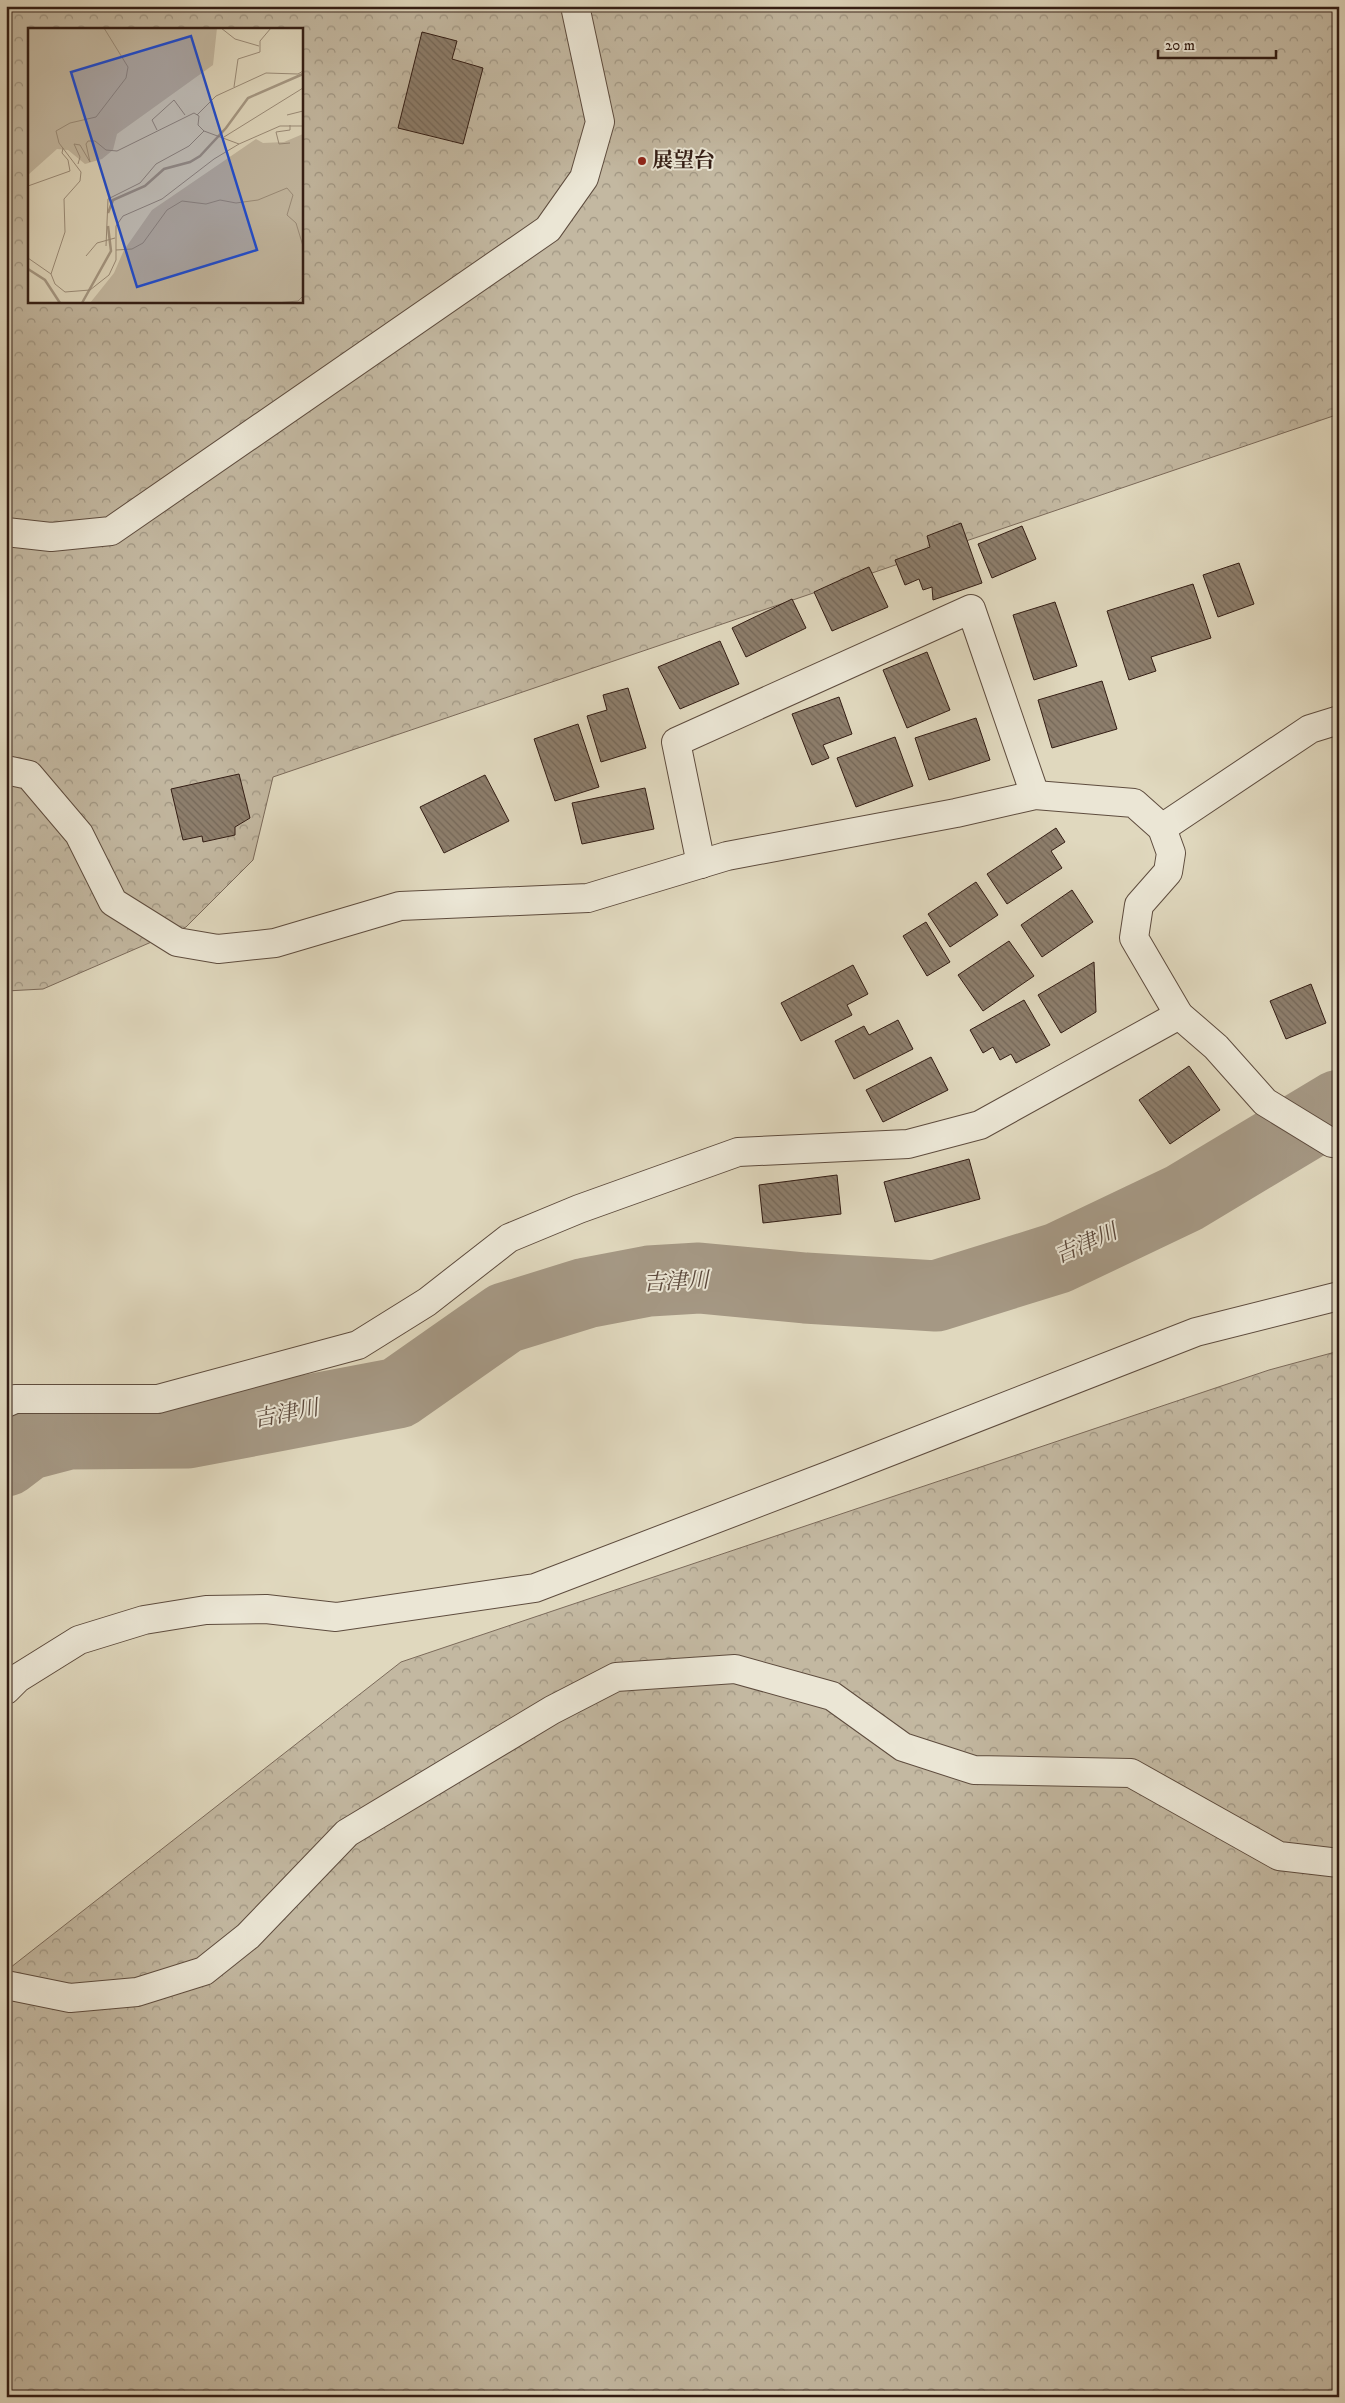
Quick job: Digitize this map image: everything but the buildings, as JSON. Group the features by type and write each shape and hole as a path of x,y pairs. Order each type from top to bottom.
{"street":[{"path":"6,532 50,537 111,531 548,229 584,178 600,122 575,6"},
{"path":"701,864 676,742 971,609 1035,794"},
{"path":"1162,828 1310,730 1339,720"},
{"path":"6,770 30,775 79,834 113,902 177,942 218,949 275,943 400,906 588,898 728,856 956,813 1035,794 1134,803 1162,828 1171,853 1168,872 1139,905 1134,938 1178,1015 1216,1047 1265,1102 1332,1143 1339,1144"},
{"path":"6,1403 15,1399 158,1398 358,1345 427,1302 509,1238 579,1209 738,1152 908,1144 980,1125 1178,1015"},
{"path":"6,1690 18,1678 79,1640 144,1620 206,1610 266,1609 336,1617 534,1588 1196,1332 1339,1296"},
{"path":"6,1985 70,1998 137,1992 204,1971 248,1936 347,1834 552,1710 616,1677 735,1669 832,1696 903,1747 974,1770 1131,1773 1279,1856 1339,1862"}],"green space":[{"path":"6,6 1339,6 1339,414 273,777 253,860 186,927 43,989 6,991"},
{"path":"1339,1351 1339,2397 6,2397 6,1971 401,1662 1269,1370"}],"waterway":[{"name":"吉津川","path":"6,1461 27,1445 69,1434 188,1433 398,1393 505,1318 586,1293 649,1281 699,1278 805,1288 936,1296 1058,1258 1184,1198 1339,1105"}],"place":[{"name":"展望台","path":"642,161"}]}
